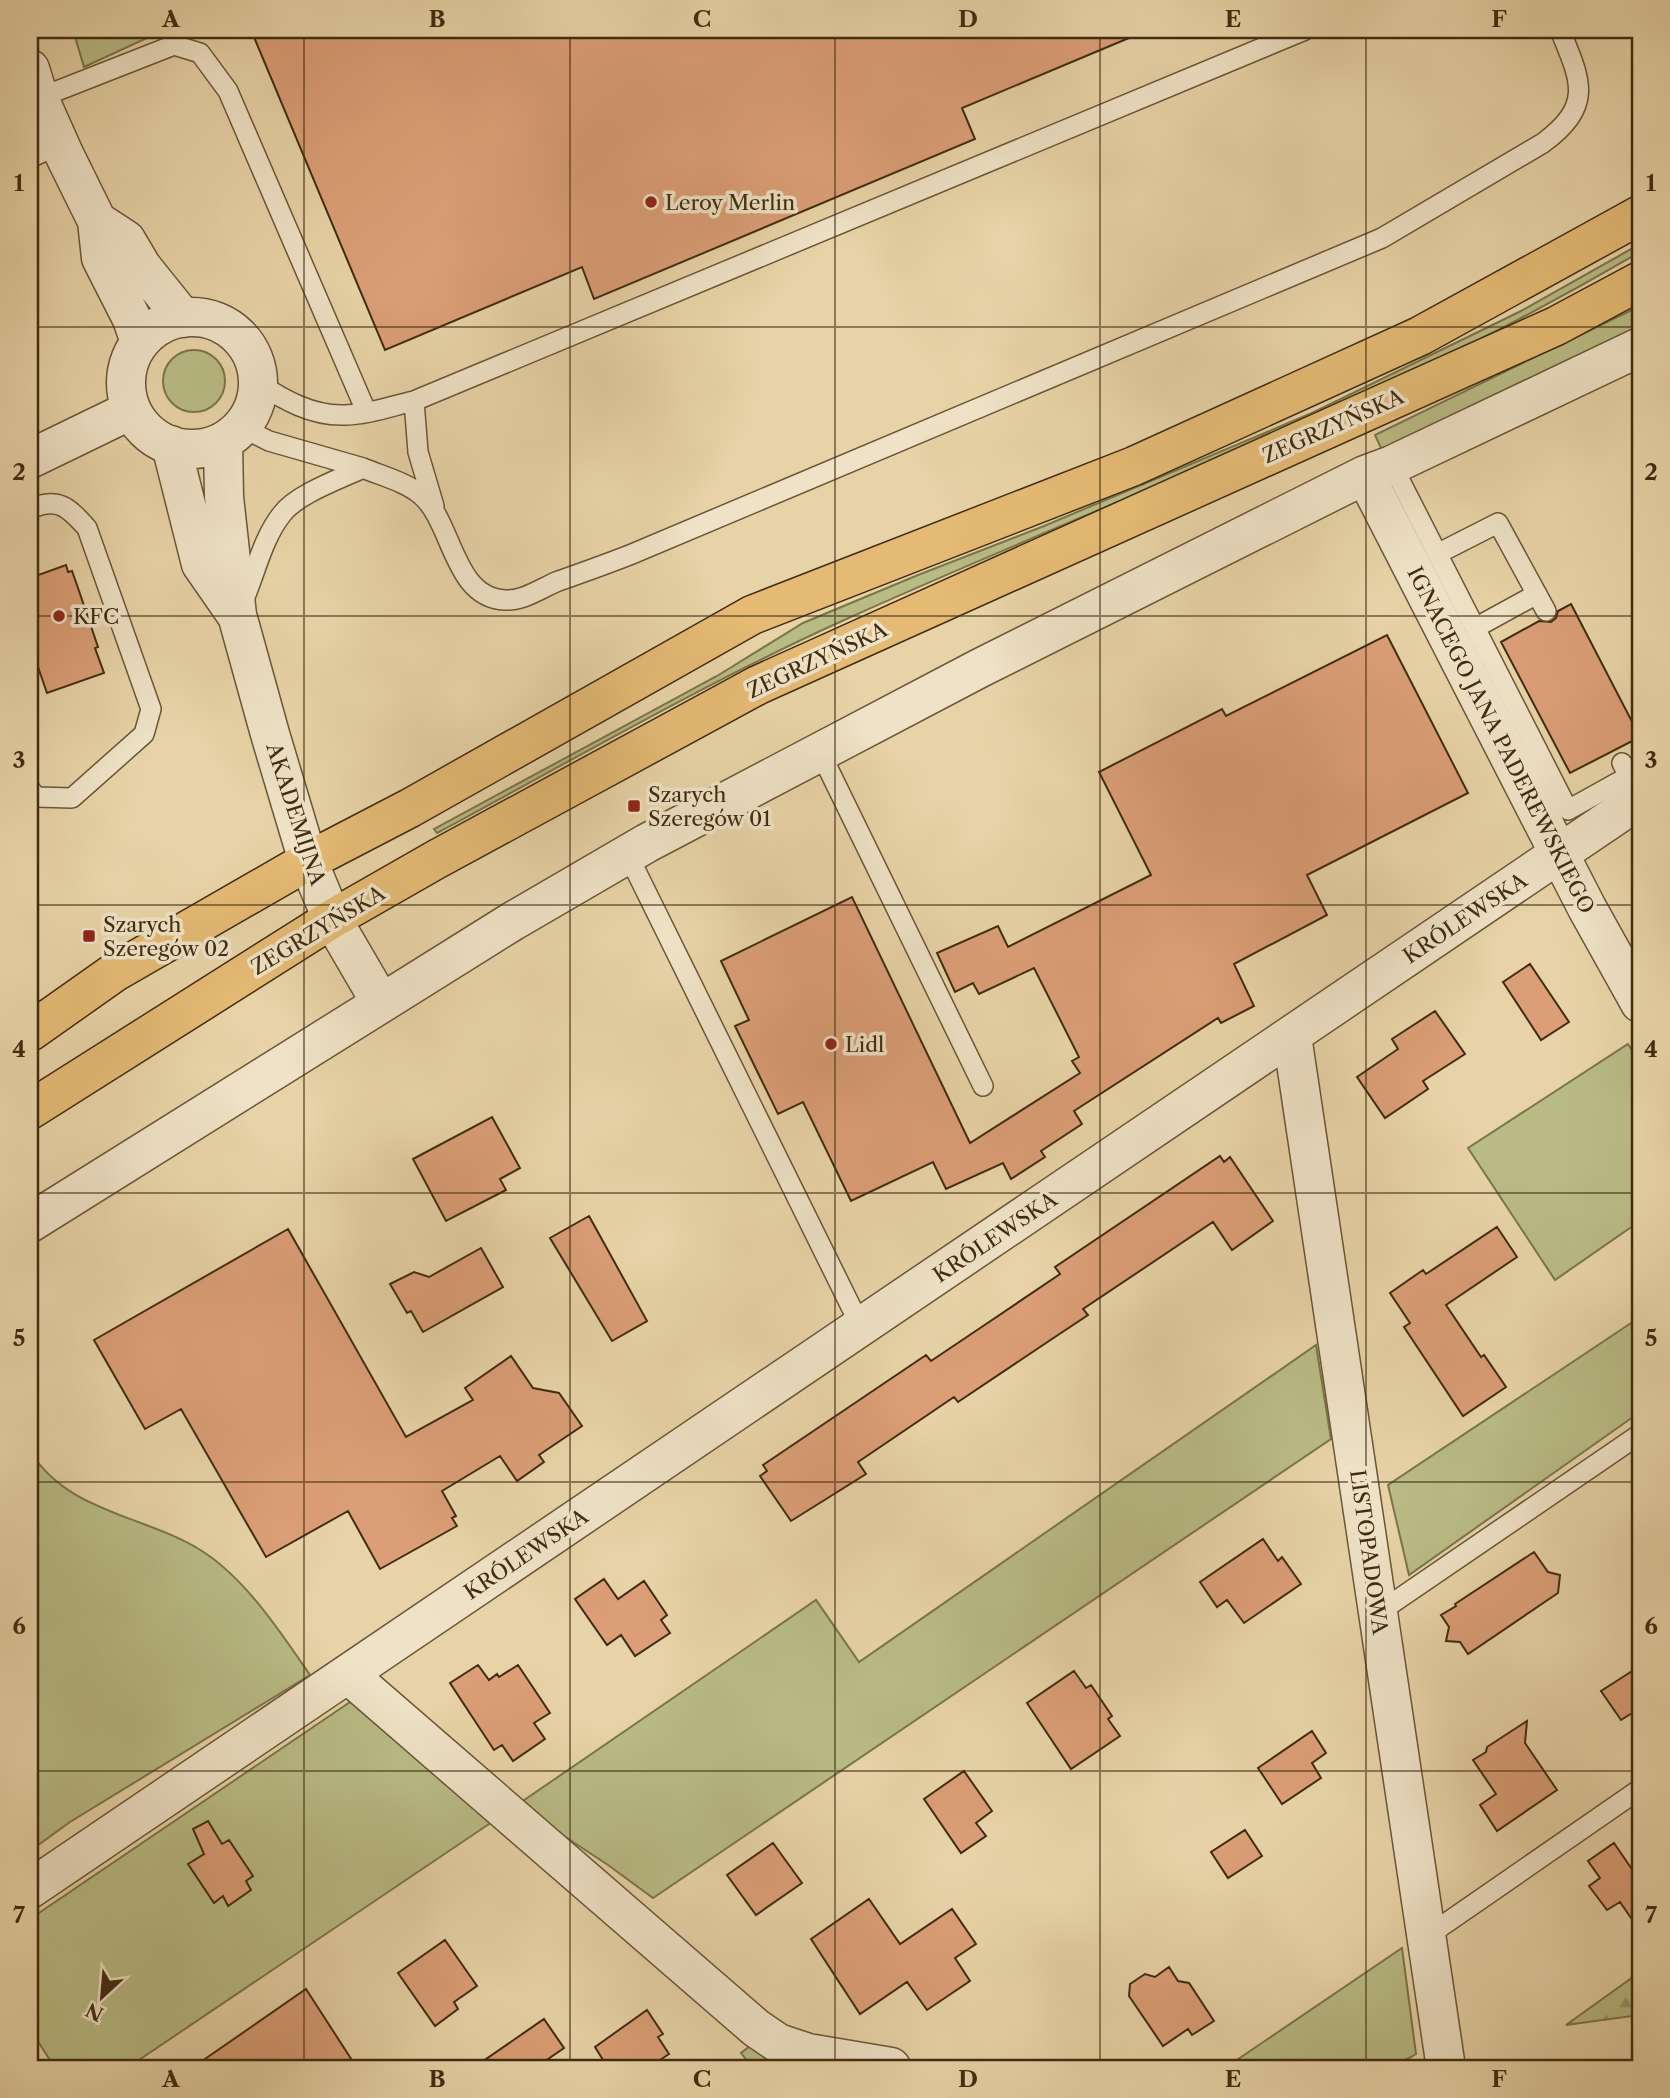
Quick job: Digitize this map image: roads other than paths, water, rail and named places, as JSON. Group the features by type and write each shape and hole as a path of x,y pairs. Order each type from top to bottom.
{"main road":[{"path":"30,1032 115,972 752,615 1134,466 1420,336 1640,215"},
{"name":"ZEGRZYŃSKA","path":"30,1110 332,919 758,685 1556,326 1640,281"}],"street":[{"path":"34,83 45,151 97,221 127,240 142,267 183,318"},
{"path":"97,221 102,258 132,319 140,342"},
{"path":"199,317 215,321 241,339 256,367 258,383 250,414 232,435 191,449 170,445 147,432 131,410 127,396 126,375 132,354 140,342 152,330 183,318 199,317"},
{"path":"30,1223 534,908 628,855 980,668 1378,470 1640,347"},
{"path":"30,459 131,410"},
{"name":"AKADEMIJNA","path":"232,435 224,497 237,615 309,861 332,919 381,1003"},
{"name":"AKADEMIJNA","path":"170,445 201,564 237,615"},
{"name":"IGNACEGO JANA PADEREWSKIEGO","path":"1378,470 1559,854 1640,1003"},
{"name":"KRÓLEWSKA","path":"30,1889 1640,799"},
{"name":"LISTOPADOWA","path":"1292,1036 1426,1937 1441,2067"},
{"path":"350,1673 358,1683 756,2028 778,2043 808,2053 891,2067"}],"lane":[{"path":"258,383 293,404 312,411 345,415 414,401 1305,30"},
{"path":"414,401 418,452 436,512 461,568 473,585 493,598 514,599 632,554 1382,238 1543,143 1561,129 1575,111 1579,90 1577,71 1560,30"},
{"path":"34,83 180,37 200,53 228,91 366,411"},
{"path":"232,435 269,441 363,468 421,495 436,512"},
{"path":"237,615 281,514 300,499 363,468"},
{"path":"1378,470 1437,554 1568,810 1629,776 1622,763"},
{"path":"30,509 43,503 69,508 87,528 151,709 144,734 72,798 36,797 30,789"},
{"path":"1437,554 1498,523 1542,603 1475,628"},
{"path":"820,752 983,1086"},
{"path":"628,855 861,1327"},
{"path":"1378,1613 1640,1434"},
{"path":"1426,1937 1640,1789"}],"place":[{"name":"Leroy Merlin","path":"651,202"},
{"name":"KFC","path":"59,616"},
{"name":"Szarych Szeregów 01","path":"634,806"},
{"name":"Szarych Szeregów 02","path":"89,936"},
{"name":"Lidl","path":"831,1044"}]}
